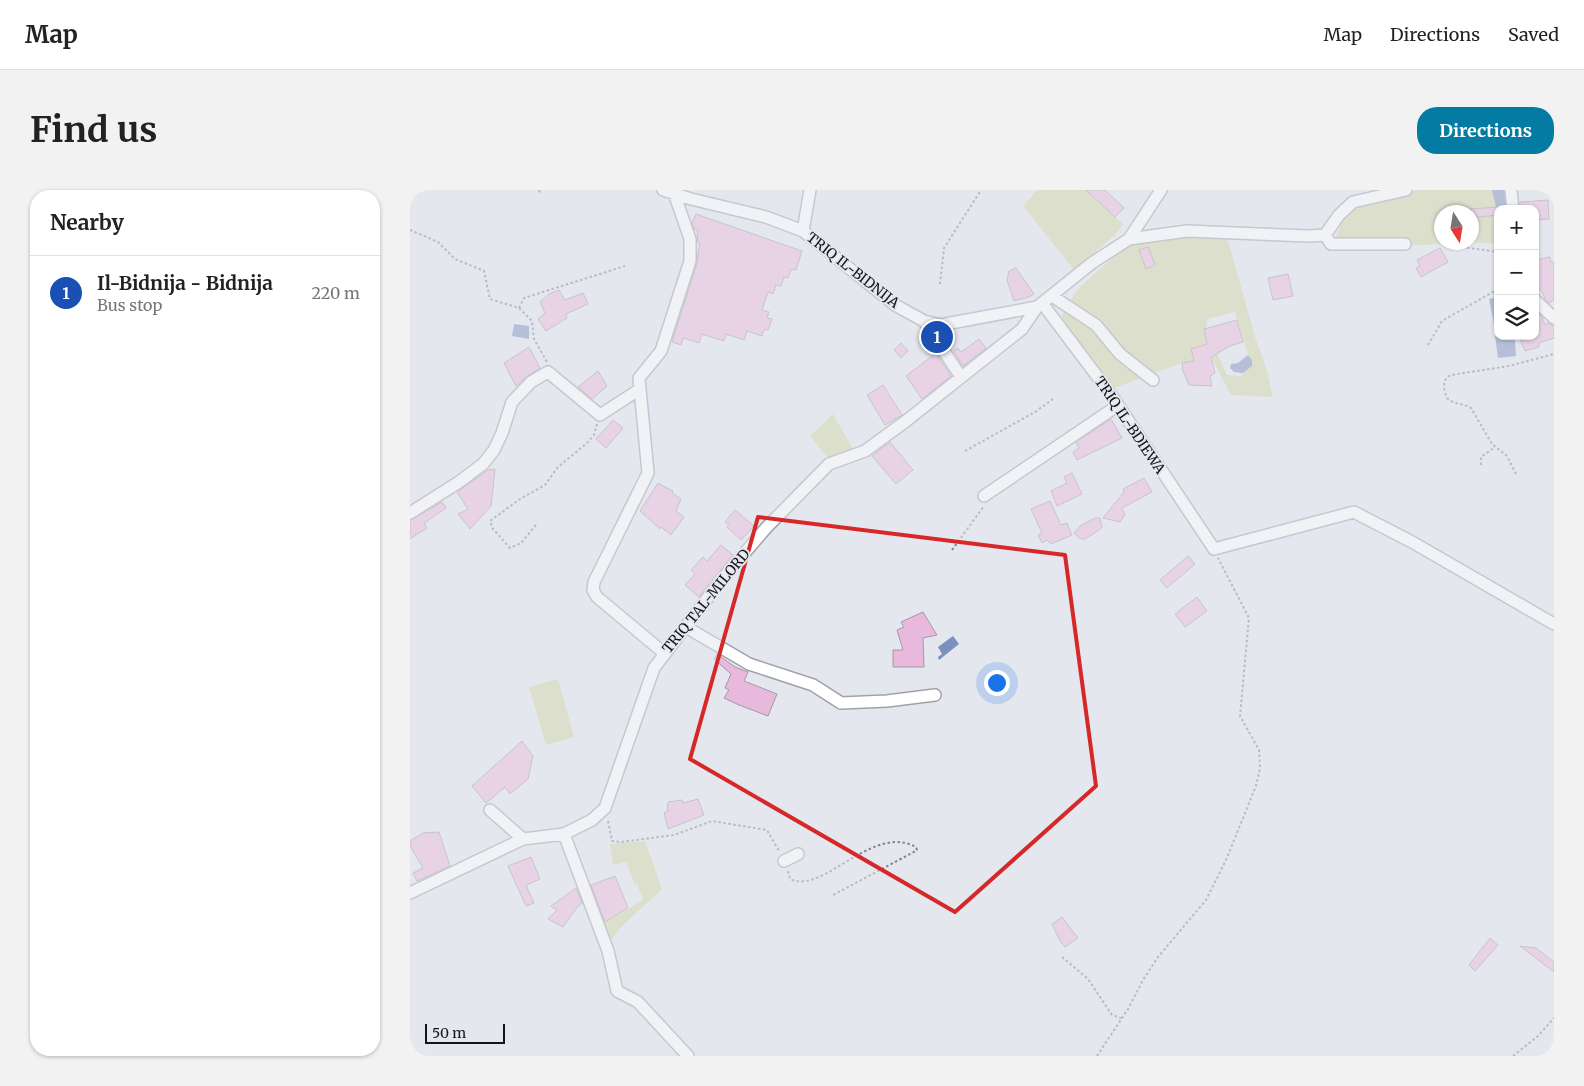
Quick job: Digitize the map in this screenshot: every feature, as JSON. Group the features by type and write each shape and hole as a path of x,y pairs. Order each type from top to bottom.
{"street":[{"path":"803,231 810,190"},
{"path":"1040,305 1092,263 1128,239 1161,190"},
{"path":"1325,235 1339,215 1353,202 1406,190"},
{"path":"1511,190 1513,205"},
{"path":"664,653 592,590 594,582 648,473 639,378 661,351 690,261 690,239 669,192"},
{"name":"TRIQ IL-BIDNIJA","path":"669,192 766,217 803,231 895,305 940,326 1040,305"},
{"path":"1128,239 1187,231 1325,235"},
{"path":"1325,235 1331,244 1404,244"},
{"path":"1052,296 1096,325 1120,354 1153,380"},
{"path":"1539,304 1554,318"},
{"name":"TRIQ TAL-MILORD","path":"605,808 654,668 719,583 766,528 829,464 865,450 906,421 1022,329 1040,305"},
{"name":"TRIQ IL-BDIEWA","path":"1040,305 1112,396 1214,549"},
{"path":"924,320 961,377"},
{"path":"410,512 459,482 483,464 494,450 502,433 512,402 531,382 548,372 600,415 640,389"},
{"path":"984,496 1117,406"},
{"path":"1214,549 1354,512 1412,542 1554,624"},
{"path":"686,627 749,664 814,685 841,703 887,701 935,695"},
{"path":"410,894 524,839 564,834 592,820 605,808"},
{"path":"490,810 524,839"},
{"path":"564,834 608,951 616,992 638,1002 688,1056"},
{"path":"784,862 798,854"}],"path":[{"path":"539,190 540,194"},
{"path":"940,284 944,248 980,190"},
{"path":"410,230 438,242 455,259 484,271 490,299 519,308 532,321 534,339 548,363 548,372"},
{"path":"1478,250 1494,252"},
{"path":"519,308 524,298 625,266"},
{"path":"1428,345 1442,321 1494,290"},
{"path":"1516,474 1506,453 1495,446 1471,408 1466,405 1455,404 1447,398 1444,386 1445,380 1451,375 1510,366 1554,354"},
{"path":"965,451 1035,412 1053,399"},
{"path":"536,525 521,542 510,548 494,530 490,521 520,499 545,484 558,466 588,443 594,435 600,415"},
{"path":"1481,465 1481,457 1495,446"},
{"path":"952,550 987,502 984,496"},
{"path":"1097,1056 1128,1009 1158,957 1206,900 1256,786 1260,768 1258,750 1240,716 1250,618 1214,549"},
{"path":"605,808 612,841 621,842 674,835 712,821 767,830 784,862 790,879 802,881 824,876 862,852 885,844 900,842 916,847 917,850 912,853 833,895"},
{"path":"1062,957 1088,979 1112,1015 1121,1018"},
{"path":"1513,1056 1538,1036 1554,1018"}],"highlighted area":[{"path":"758,517 1065,555 1096,786 955,912 690,759"}],"green space":[{"path":"1037,190 1086,190 1123,224 1115,235 1074,270 1023,206"},
{"path":"1417,190 1507,190 1509,205 1494,205 1494,244 1479,243 1479,205 1434,205 1434,244 1409,246 1334,242 1346,212"},
{"path":"1195,236 1227,237 1256,340 1266,367 1273,397 1231,395 1211,357 1217,353 1227,375 1241,376 1250,367 1252,360 1248,355 1235,312 1207,319 1206,344 1191,349 1194,361 1182,363 1114,388 1061,318 1066,306 1081,286 1126,246 1136,242"},
{"path":"833,414 853,449 829,459 810,436"},
{"path":"558,679 574,737 546,745 529,687"},
{"path":"645,841 662,889 620,928 610,942 601,925 643,900 626,862 613,865 610,844"}],"water":[{"path":"1492,190 1507,190 1510,205 1496,205"},
{"path":"1494,298 1494,324 1489,299"},
{"path":"514,324 529,326 529,339 512,336"},
{"path":"1496,340 1515,340 1516,356 1498,358"},
{"path":"1248,355 1252,360 1252,366 1243,373 1234,372 1230,368 1231,364 1238,363"},
{"path":"953,636 959,644 939,660 938,657 942,654 938,647"}],"building":[{"path":"1086,190 1105,190 1124,208 1115,217"},
{"path":"1548,200 1549,219 1539,220 1539,205 1520,205 1520,202"},
{"path":"1494,207 1494,215 1479,217 1479,208"},
{"path":"696,214 802,251 796,270 791,269 788,278 784,277 781,286 776,285 773,294 768,292 762,310 769,312 767,318 772,319 768,330 764,329 762,336 747,331 744,340 726,334 724,341 702,334 699,343 683,338 681,345 672,342 697,263 700,244 698,243 698,230 694,229 692,223"},
{"path":"1148,247 1155,265 1146,269 1139,250"},
{"path":"1436,250 1441,250 1448,262 1421,277 1416,268 1420,266 1417,260"},
{"path":"1550,257 1551,262 1554,262 1554,300 1549,303 1545,300 1543,293 1539,289 1539,259"},
{"path":"1016,268 1034,294 1014,301 1007,280 1009,271"},
{"path":"1288,274 1293,296 1273,300 1268,278"},
{"path":"559,290 565,300 583,293 588,304 566,314 567,318 546,331 538,319 545,313 540,302 549,294"},
{"path":"1539,314 1545,325 1548,323 1554,326 1554,338 1539,343 1539,347 1525,351 1521,340 1539,340"},
{"path":"1237,320 1243,342 1230,346 1211,357 1215,373 1210,376 1212,386 1189,385 1182,363 1194,361 1191,349 1207,344 1204,329"},
{"path":"979,339 986,348 963,366 953,351 958,348 961,352"},
{"path":"901,343 908,351 901,358 894,350"},
{"path":"529,347 540,368 516,386 504,363"},
{"path":"936,353 951,376 922,399 906,376"},
{"path":"598,371 607,386 592,399 578,387"},
{"path":"883,385 902,415 885,425 867,395"},
{"path":"1111,419 1122,438 1077,460 1073,452 1079,448 1076,442"},
{"path":"613,420 623,428 606,448 596,439"},
{"path":"890,442 913,470 896,484 872,456"},
{"path":"495,469 491,506 470,529 458,514 468,509 457,492 488,470"},
{"path":"1072,473 1082,494 1057,506 1051,491 1067,483 1064,477"},
{"path":"1144,478 1152,492 1122,508 1125,515 1120,522 1103,518 1124,492 1123,489"},
{"path":"658,483 673,491 672,493 681,499 676,511 684,517 671,535 661,527 660,529 640,511"},
{"path":"1050,501 1061,525 1067,523 1072,535 1051,544 1047,540 1042,543 1038,535 1042,533 1031,509"},
{"path":"442,502 446,508 424,523 427,528 410,539 410,520"},
{"path":"735,510 754,526 741,540 727,527 729,525 725,522"},
{"path":"1095,518 1100,518 1102,527 1099,530 1085,539 1081,539 1074,533 1080,526"},
{"path":"721,545 733,555 699,597 685,585 695,574 691,570 703,557 707,561"},
{"path":"1188,556 1195,564 1167,588 1160,580"},
{"path":"1197,597 1207,611 1185,627 1175,614"},
{"path":"923,612 937,635 923,638 924,667 893,667 893,650 903,650 897,630 904,627 901,622"},
{"path":"717,654 735,667 748,672 744,681 777,694 768,716 724,698 729,690 725,688 731,674 714,659"},
{"path":"522,741 533,756 528,779 510,794 505,787 486,803 472,786"},
{"path":"698,799 704,815 668,829 664,813 667,812 668,802 682,800 683,803"},
{"path":"439,832 450,866 417,881 413,873 423,868 410,846 410,841 423,833"},
{"path":"531,857 540,879 526,885 534,903 526,906 508,866"},
{"path":"615,876 628,908 605,922 591,885"},
{"path":"576,888 582,903 563,927 548,919 557,910 551,906"},
{"path":"1062,917 1078,938 1065,947 1052,924"},
{"path":"1490,938 1498,945 1475,971 1469,965"},
{"path":"1520,946 1536,948 1554,962 1554,972"}],"place":[{"name":"Il-Bidnija - Bidnija","path":"937,337"}]}
